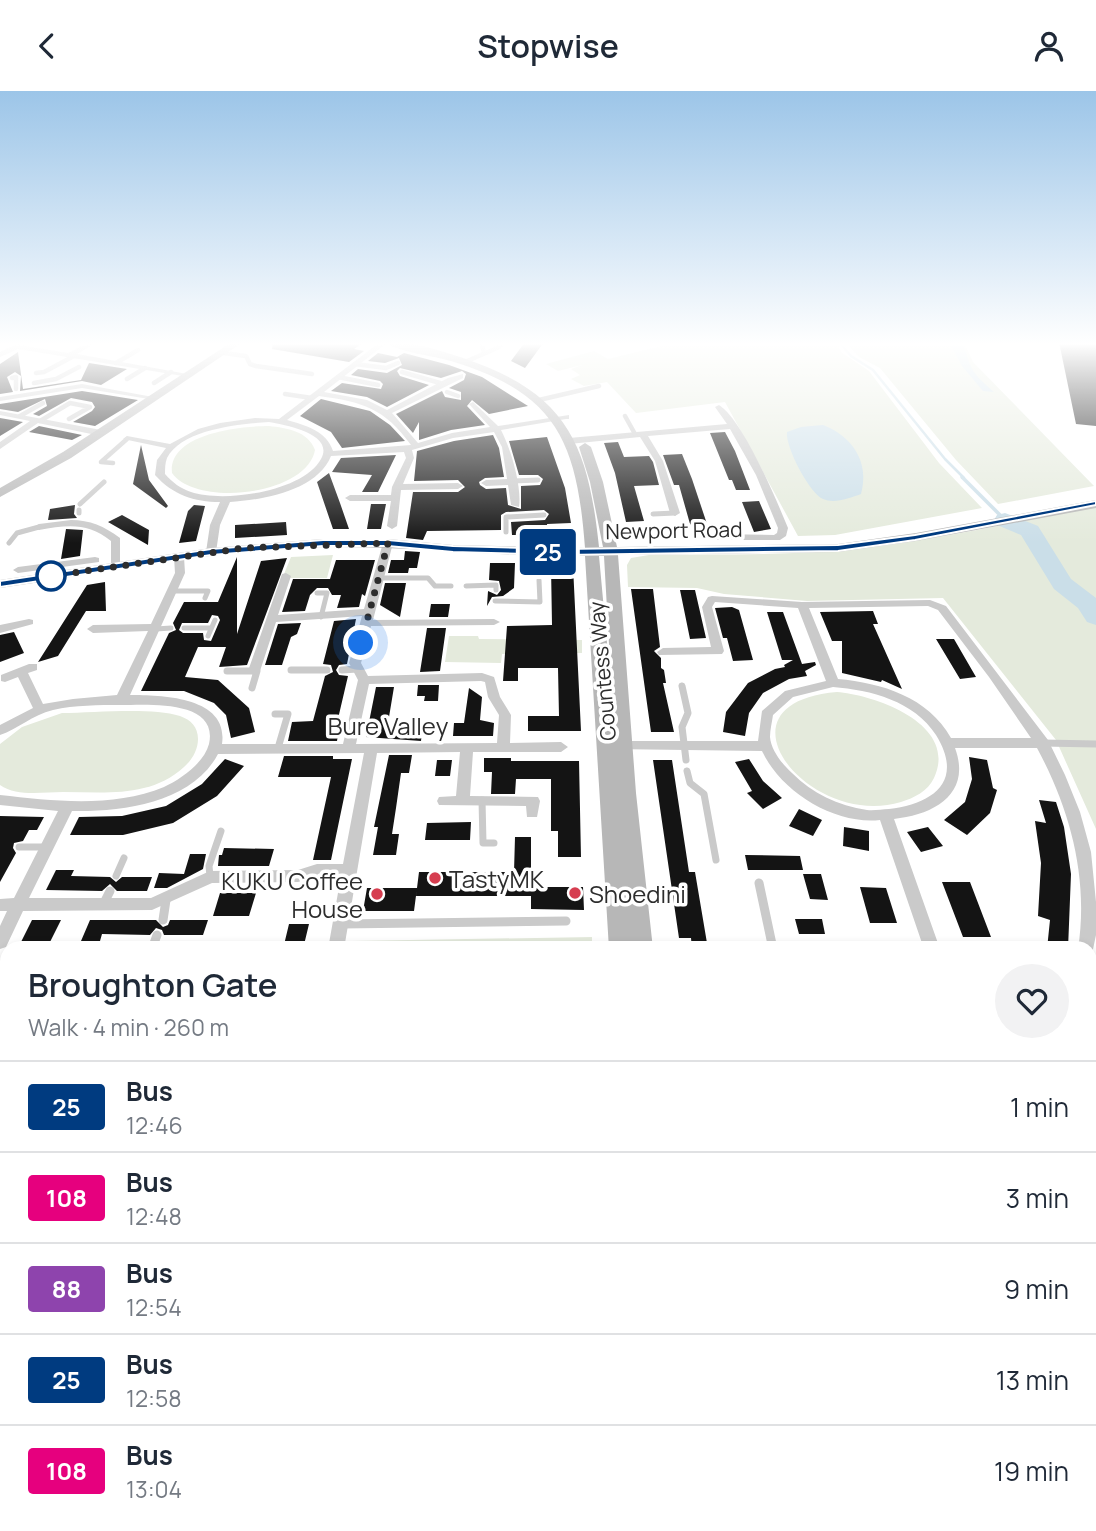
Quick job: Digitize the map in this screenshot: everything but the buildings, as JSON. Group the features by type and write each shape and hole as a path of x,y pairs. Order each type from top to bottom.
{"street":[{"path":"0,493 137,409"},
{"path":"281,421 296,409"},
{"path":"382,409 401,423 412,448 397,487 392,526"},
{"path":"388,412 395,409"},
{"path":"478,409 496,428 506,447 517,511"},
{"name":"Countess Way","path":"553,409 582,439 598,481 610,547 620,941"},
{"path":"714,537 776,538 782,534 783,528 761,475 721,409"},
{"path":"0,413 100,433"},
{"path":"327,454 412,448 496,428 562,418"},
{"name":"Countess Way","path":"562,418 579,463 641,941"},
{"path":"3,448 38,420"},
{"path":"242,421 281,421 317,433 324,439 327,454 316,470 294,485 261,495 226,499 182,493 165,482 159,468 161,461 172,447 192,435 216,426 242,421"},
{"path":"569,441 733,426"},
{"path":"638,434 659,461 675,513"},
{"path":"127,439 172,447"},
{"path":"0,504 67,454"},
{"path":"486,483 513,481"},
{"path":"397,487 458,486"},
{"path":"350,498 395,498"},
{"path":"211,552 215,525 226,499"},
{"name":"Newport Road","path":"0,584 65,569 116,567 211,552 301,544 388,543 453,549 838,548 989,524 1096,503"},
{"path":"39,527 79,512 116,541 116,567"},
{"path":"349,747 361,674 355,663 388,543"},
{"path":"121,701 180,573 179,557"},
{"path":"18,570 65,569 94,560"},
{"path":"254,671 286,576"},
{"path":"663,652 719,651 707,607 712,599 802,605 930,603 942,608 1043,743 1065,787 1082,836 1088,883 1086,941"},
{"path":"802,605 833,683"},
{"path":"272,619 321,617 334,613 368,618 495,608"},
{"path":"0,629 29,622"},
{"path":"93,628 156,628"},
{"path":"5,678 27,670 40,710"},
{"path":"361,674 482,677 489,680 494,697 505,715 503,747"},
{"path":"833,683 866,686 908,703 927,715 948,743 954,769 945,792 921,809 886,816 846,812 801,792 784,778 771,762 764,746 764,722 781,698 813,685 833,683"},
{"path":"0,731 26,715 59,705 121,701 168,702 195,708 208,715 214,723 216,733 215,749 196,774 156,797 129,802 68,805 0,800"},
{"path":"948,743 1043,743"},
{"path":"616,746 764,746"},
{"name":"Bure Valley","path":"215,749 561,747"},
{"path":"338,941 371,748"},
{"path":"463,800 467,748"},
{"path":"444,801 533,801 532,813"},
{"path":"0,941 68,805"},
{"path":"886,816 929,941"},
{"path":"0,905 107,897 152,904 209,877 298,876 317,870 351,870"}],"lane":[{"path":"20,417 33,409"},
{"path":"38,420 58,409"},
{"path":"69,419 86,409"},
{"path":"625,416 638,434"},
{"path":"113,463 101,463 127,439"},
{"path":"513,481 538,480"},
{"path":"79,512 82,500 104,482"},
{"path":"506,532 506,516 517,511 544,515"},
{"path":"653,514 675,513"},
{"path":"9,543 10,537 21,530 39,527"},
{"path":"380,578 428,578 435,586 452,586"},
{"path":"466,586 496,585 495,608 540,602 539,580"},
{"path":"172,591 208,591 205,598"},
{"path":"317,593 327,593 321,617"},
{"path":"208,636 215,620"},
{"path":"156,628 171,628"},
{"path":"184,628 211,628"},
{"path":"291,670 327,670"},
{"path":"342,670 361,674"},
{"path":"227,671 257,671 252,688"},
{"path":"682,686 688,713 682,727 685,760"},
{"path":"275,714 288,714 278,748"},
{"path":"1043,743 1096,744"},
{"path":"687,771 690,783 704,794 716,860"},
{"path":"482,800 483,843 494,843"},
{"path":"209,877 209,866 221,831"},
{"path":"19,847 47,847"},
{"path":"116,877 124,858"},
{"path":"759,883 771,941"},
{"path":"163,920 166,899"},
{"path":"341,924 566,921"},
{"path":"155,941 157,935"}],"shaded area":[{"path":"632,409 667,409 636,413"},
{"path":"729,409 898,409 939,463 982,508 835,535 798,536"},
{"path":"914,409 1019,409 1094,486 998,504 956,460"},
{"path":"269,426 290,429 302,435 315,450 308,465 293,477 273,486 226,493 204,491 185,484 172,473 174,459 194,441 225,430"},
{"path":"1096,507 1096,829 1056,740 943,598 807,601 724,594 697,588 628,587 627,565 631,558 649,555 836,551 951,535"},
{"path":"333,555 327,578 289,578 284,574 291,557"},
{"path":"449,636 582,640 582,653 502,654 501,663 445,662"},
{"path":"837,692 891,706 924,728 935,742 939,759 934,778 924,790 901,802 867,806 834,798 806,782 786,762 776,739 779,718 799,701"},
{"path":"138,711 180,716 191,722 195,728 198,735 197,747 192,758 171,777 142,789 30,793 14,791 0,785 0,744 22,727 62,713"},
{"path":"592,937 592,941 351,941"}],"water":[{"path":"823,425 850,443 861,461 861,494 837,501 823,499 811,488 799,468 787,439 787,432 801,427"}],"waterway":[{"path":"905,409 964,478"},
{"path":"962,477 1005,520"},
{"path":"1005,520 1030,531 1062,584 1087,603 1096,617"}],"bus line":[{"name":"25","path":"0,584 211,552 323,543 368,542 453,549 565,552 838,548 915,537 1096,503"}],"place":[{"name":"TastyMK","path":"435,878"},
{"name":"Shoedini","path":"575,893"},
{"name":"KUKU Coffee House","path":"377,894"}],"route":[{"path":"51,576 244,548 323,543 388,543 361,643"}]}
